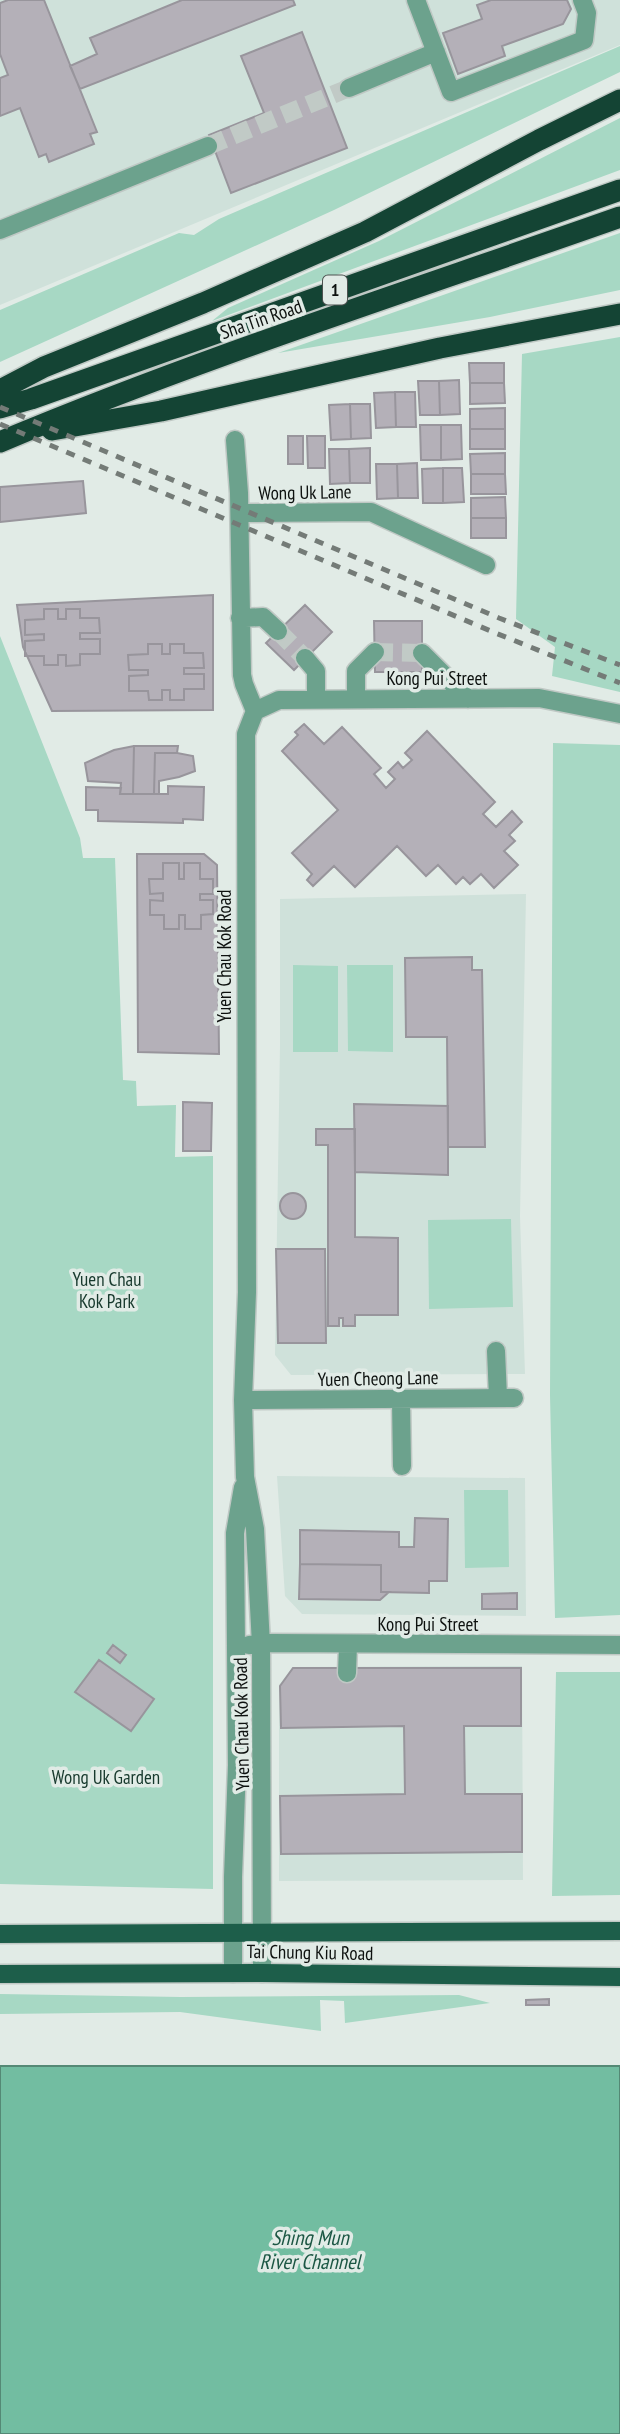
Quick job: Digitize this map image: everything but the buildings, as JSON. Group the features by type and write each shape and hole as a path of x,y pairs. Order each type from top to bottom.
{"highway":[{"path":"0,390 44,367 203,303 365,232 538,140 620,100"},
{"name":"Sha Tin Road","path":"0,408 620,190"},
{"name":"Sha Tin Road","path":"3,441 220,357 620,217"},
{"path":"3,441 43,431 161,411 440,348 620,314"}],"main road":[{"name":"Tai Chung Kiu Road","path":"0,1934 620,1931"},
{"name":"Tai Chung Kiu Road","path":"0,1974 262,1973 620,1977"}],"street":[{"path":"416,0 451,92 584,40 587,13 582,0"},
{"path":"349,88 436,52"},
{"path":"0,230 208,146"},
{"path":"235,440 240,513 243,684 255,711"},
{"name":"Wong Uk Lane","path":"240,513 371,512 486,565"},
{"path":"240,618 263,617 278,631"},
{"path":"356,699 356,671 375,652"},
{"path":"422,653 468,699"},
{"path":"305,658 316,671 316,699"},
{"name":"Kong Pui Street","path":"255,711 279,700 539,698 620,713"},
{"name":"Yuen Chau Kok Road","path":"255,711 246,734 245,783 247,1292 243,1400 245,1477 255,1529 261,1645 262,1973"},
{"name":"Yuen Cheong Lane","path":"243,1400 506,1397 496,1350"},
{"path":"401,1400 402,1466"},
{"name":"Yuen Chau Kok Road","path":"233,1973 237,1753 236,1533 245,1477"},
{"path":"347,1673 348,1645"},
{"name":"Kong Pui Street","path":"236,1646 620,1645"}],"shaded area":[{"path":"0,0 620,0 620,45 0,305"},
{"path":"526,894 520,1216 525,1374 291,1375 275,1355 280,899"},
{"path":"277,1476 525,1478 526,1616 302,1614 285,1596"},
{"path":"522,1666 523,1880 279,1881 279,1685 293,1667"}],"green space":[{"path":"620,46 620,72 334,210 0,362 0,310 179,233 194,235 219,219"},
{"path":"620,118 620,170 212,321 228,308 379,241"},
{"path":"620,233 620,290 490,317 278,353"},
{"path":"620,337 620,692 552,676 555,647 516,619 522,354"},
{"name":"Yuen Chau Kok Park","path":"0,636 80,838 83,858 115,858 123,1080 136,1081 137,1106 176,1105 175,1157 213,1156 213,1889 0,1884"},
{"path":"553,743 620,745 620,1615 555,1618 550,1395"},
{"path":"293,965 338,966 338,1052 293,1052"},
{"path":"347,965 393,965 393,1052 348,1051"},
{"path":"511,1219 513,1307 429,1309 428,1220"},
{"path":"464,1490 508,1490 509,1567 465,1568"},
{"path":"556,1672 620,1672 620,1895 552,1896"},
{"path":"0,1994 181,1997 459,1995 490,2003 345,2023 344,2001 320,2000 321,2031 180,2012 0,2014"}],"water":[{"name":"Shing Mun River Channel","path":"0,2066 620,2066 620,2434 0,2434"}],"tunnel":[{"path":"208,146 349,88"},
{"path":"278,631 305,658"},
{"path":"375,652 422,653"}],"railway":[{"path":"0,407 499,618 620,665"},
{"path":"0,424 620,683"}],"park label":[{"name":"Wong Uk Garden","path":"106,1777"}]}
